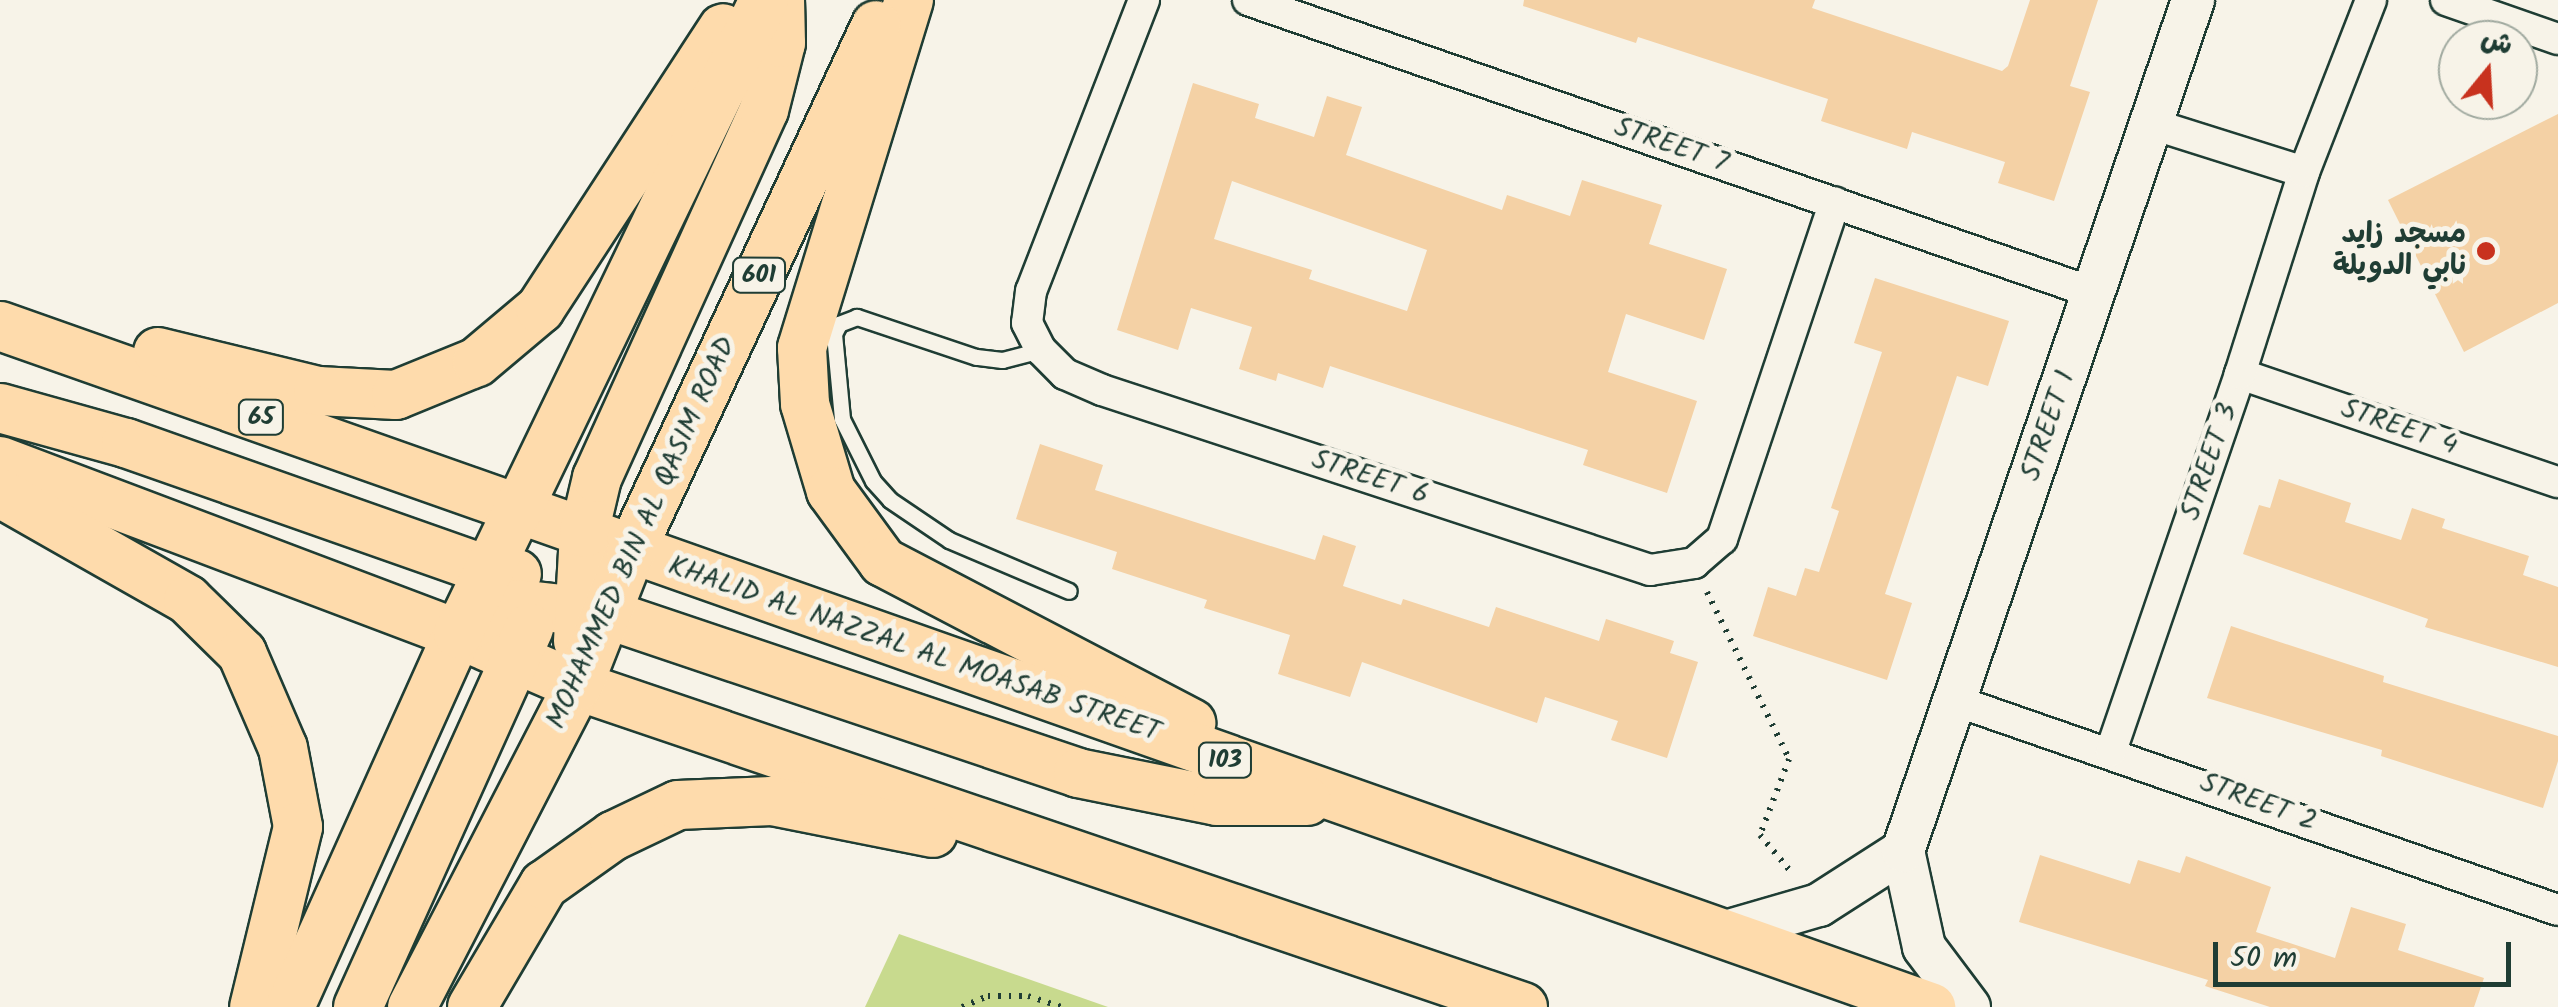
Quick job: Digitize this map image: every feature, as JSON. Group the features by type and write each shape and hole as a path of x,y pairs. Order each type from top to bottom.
{"main road":[{"path":"0,314 318,391 396,395 477,362 540,309 741,0"},
{"path":"290,1007 458,634 764,0"},
{"path":"358,1007 517,657 570,585 597,478 764,110 780,43 780,0"},
{"name":"MOHAMMED BIN AL QASIM ROAD","path":"412,1007 578,686 570,585 631,551 887,0"},
{"path":"909,0 802,348 805,404 831,491 883,562 1341,801"},
{"name":"65","path":"0,326 522,508"},
{"path":"0,408 126,443 489,571 570,585 1078,773 1217,802 1341,801"},
{"path":"0,461 458,634 578,686 1523,1007"},
{"path":"0,493 188,600 242,654 283,748 298,827 254,1007"},
{"name":"KHALID AL NAZZAL AL MOASAB STREET","path":"522,508 570,585 631,551 1931,1007"},
{"path":"458,634 488,613 570,585"},
{"path":"472,1007 544,885 613,836 678,805 772,801 1127,873"}],"street":[{"path":"1041,350 1026,323 1031,291 1144,0"},
{"name":"STREET 7","path":"1248,0 2094,293"},
{"name":"STREET 1","path":"1902,851 2192,0"},
{"name":"STREET 3","path":"2111,751 2240,374 2304,172 2371,0"},
{"path":"2446,0 2558,40"},
{"path":"2152,124 2304,172"},
{"path":"1694,564 1722,539 1835,202"},
{"name":"STREET 6","path":"1041,350 1065,374 1102,390 1650,570 1694,564"},
{"name":"STREET 4","path":"2240,374 2558,482"},
{"name":"STREET 2","path":"1956,700 2558,910"},
{"path":"1726,932 1819,905 1902,851 1924,947 1969,1007"}],"lane":[{"path":"1041,350 1002,360 976,357 868,319 847,318 834,334 838,398 858,460 890,500 988,560 1069,590"}],"path":[{"path":"1694,564 1789,758 1760,835 1819,905"},
{"path":"962,1007 988,996 1028,996 1062,1007"}],"green space":[{"path":"899,934 1108,1007 865,1007"}],"building":[{"path":"1524,0 1815,0 1812,8 2002,71 2008,66 2030,0 2098,0 2070,86 2090,92 2054,201 1998,183 2005,162 1912,132 1907,149 1821,121 1828,99 1638,37 1636,43 1523,6"},
{"path":"1193,83 1259,104 1255,118 1314,137 1327,96 1362,107 1346,155 1502,210 1507,195 1570,216 1582,180 1662,205 1649,244 1727,269 1704,340 1626,314 1608,372 1697,401 1667,493 1583,465 1588,450 1330,366 1323,388 1278,373 1276,381 1239,369 1252,327 1191,308 1178,350 1117,330","holes":["1232,181 1427,250 1407,311 1309,279 1312,270 1214,239"]},
{"name":"مسجد زايد نابي الدويلة","path":"2558,114 2558,303 2464,352 2388,200"},
{"path":"1875,278 2009,321 1988,386 1957,376 1885,594 1912,603 1887,680 1753,636 1768,587 1796,596 1805,568 1819,572 1839,511 1831,508 1882,352 1854,343"},
{"path":"1040,444 1103,465 1095,490 1315,560 1323,535 1356,546 1343,586 1401,605 1403,599 1489,627 1496,607 1599,641 1606,619 1674,641 1670,653 1698,662 1667,758 1611,740 1618,721 1545,697 1537,723 1362,662 1350,697 1278,674 1290,635 1204,608 1207,600 1112,569 1117,552 1016,519"},
{"path":"2279,479 2351,503 2345,522 2401,540 2412,508 2445,519 2442,528 2529,556 2523,575 2558,587 2558,667 2425,627 2428,619 2243,554 2259,505 2270,508"},
{"path":"2231,626 2384,676 2383,682 2558,736 2558,761 2543,808 2381,756 2382,750 2207,698"},
{"path":"2040,855 2130,884 2138,860 2180,873 2186,856 2271,887 2256,932 2335,958 2351,907 2406,924 2398,950 2484,978 2474,1007 2270,1007 2205,986 2208,980 2019,922"}],"place":[{"name":"مسجد زايد نابي الدويلة","path":"2486,251"}]}
